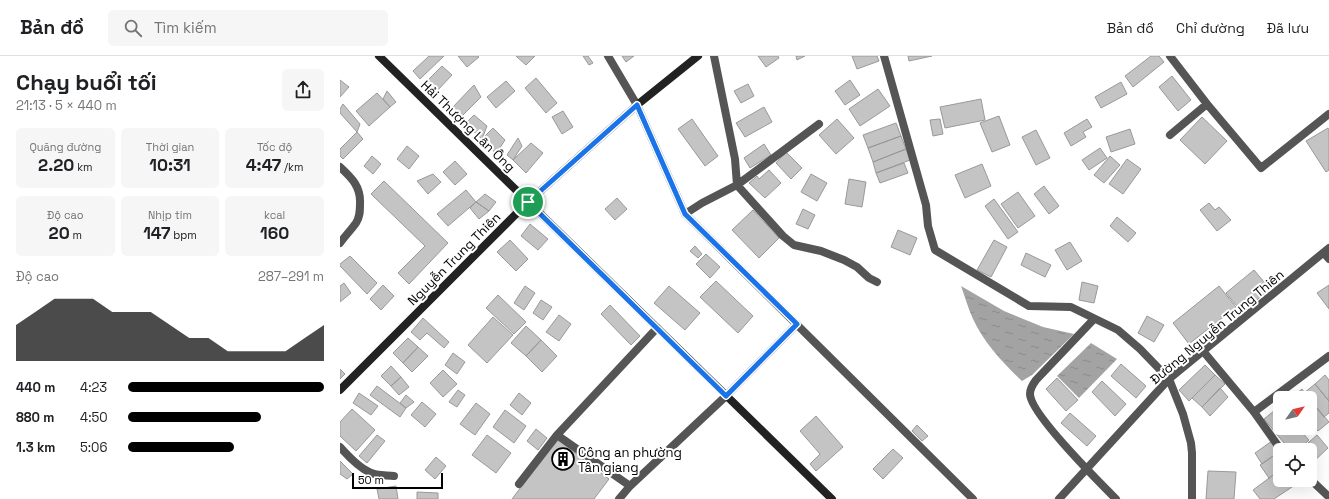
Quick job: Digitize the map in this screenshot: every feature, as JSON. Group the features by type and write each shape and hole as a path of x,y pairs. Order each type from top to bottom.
{"street":[{"name":"Hải Thượng Lãn Ông","path":"379,56 832,499"},
{"path":"608,56 637,105 685,214 973,499"},
{"name":"Nguyễn Trung Thiên","path":"340,390 528,202 637,105 698,56"},
{"path":"714,56 735,159 737,185 783,236 794,245 821,251 844,260 877,282"},
{"path":"884,56 926,205 928,226 935,250 1028,306 1071,307 1118,330 1140,349 1169,379 1183,414 1191,443 1192,499"},
{"path":"1170,56 1207,104 1261,168 1329,114"},
{"path":"1170,135 1207,104"},
{"path":"685,214 737,185 819,124"},
{"path":"340,167 354,181 359,192 360,199 360,212 356,222 340,243"},
{"name":"Đường Nguyễn Trung Thiên","path":"1060,499 1169,379 1327,253"},
{"path":"1094,319 1036,380 1032,386 1030,394 1035,406 1048,425 1086,469 1116,499"},
{"path":"619,499 630,486 726,396 797,324"},
{"path":"519,484 557,435 657,328"},
{"path":"1203,351 1254,412 1276,443"},
{"path":"1254,412 1329,356"},
{"path":"557,435 630,486"},
{"path":"340,447 356,463 368,472 378,475 394,476"},
{"path":"1317,486 1329,497"}],"water":[{"path":"961,286 1004,311 1043,327 1074,334 1032,375 1022,381 1001,360 977,328"},
{"path":"1091,343 1117,359 1079,398 1057,376"}],"building":[{"path":"429,56 444,56 420,79 413,71"},
{"path":"458,56 478,56 479,57 467,67"},
{"path":"516,56 535,56 526,65"},
{"path":"583,56 588,56 593,63 589,65"},
{"path":"622,56 634,56 626,62"},
{"path":"758,56 778,56 779,58 766,67"},
{"path":"796,56 805,56 797,60"},
{"path":"852,56 877,56 879,61 857,69"},
{"path":"908,56 932,56 909,61"},
{"path":"1151,56 1159,56 1164,62 1133,87 1125,76"},
{"path":"442,66 452,75 436,92 426,82"},
{"path":"1172,76 1191,100 1178,111 1159,87"},
{"path":"536,78 557,103 546,113 525,88"},
{"path":"340,80 349,87 340,97"},
{"path":"850,80 860,95 845,105 835,91"},
{"path":"506,81 515,91 496,108 487,97"},
{"path":"1121,82 1127,94 1101,108 1095,97"},
{"path":"748,84 754,96 741,103 734,91"},
{"path":"474,85 481,97 460,118 451,109"},
{"path":"878,89 890,106 860,126 849,109"},
{"path":"387,91 396,102 390,107 383,99"},
{"path":"377,93 390,107 369,126 356,111"},
{"path":"981,99 985,120 945,128 940,107"},
{"path":"343,104 360,124 357,132 340,113 340,109"},
{"path":"764,107 772,122 745,137 736,123"},
{"path":"563,111 573,127 562,134 552,117"},
{"path":"474,115 487,126 482,139 465,124"},
{"path":"999,116 1010,145 992,152 980,123"},
{"path":"1202,117 1227,141 1205,164 1180,140"},
{"path":"692,119 718,156 705,166 678,129"},
{"path":"837,119 854,138 836,154 819,135"},
{"path":"940,119 943,134 933,136 930,120"},
{"path":"1087,119 1092,127 1083,132 1086,137 1071,146 1064,133"},
{"path":"896,123 901,136 868,148 863,135"},
{"path":"493,128 505,140 496,154 482,139"},
{"path":"1328,128 1329,170 1326,172 1306,141"},
{"path":"1130,129 1135,144 1111,152 1106,137"},
{"path":"1036,130 1050,158 1036,165 1022,137"},
{"path":"357,132 363,139 343,159 340,156 340,149"},
{"path":"901,136 906,149 873,162 868,148"},
{"path":"518,138 522,146 513,160 507,155"},
{"path":"531,143 543,153 526,173 513,160"},
{"path":"764,144 771,155 750,168 744,158"},
{"path":"407,146 419,156 409,169 397,159"},
{"path":"1100,148 1107,158 1089,170 1082,160"},
{"path":"906,149 910,160 876,173 873,162"},
{"path":"786,152 802,168 791,179 776,163"},
{"path":"372,156 381,164 373,174 364,166"},
{"path":"1110,156 1120,165 1104,183 1094,175"},
{"path":"1127,159 1141,169 1123,194 1109,184"},
{"path":"455,161 467,174 455,185 443,172"},
{"path":"904,163 908,173 880,183 876,173"},
{"path":"982,164 991,186 965,198 955,175"},
{"path":"769,170 781,183 765,198 749,183 757,176 759,179"},
{"path":"433,174 441,182 428,194 417,181"},
{"path":"811,174 827,183 817,201 801,192"},
{"path":"849,179 866,182 862,207 845,204"},
{"path":"384,181 448,243 409,284 398,273 425,246 371,194"},
{"path":"1044,186 1059,206 1049,214 1034,194"},
{"path":"466,190 476,202 448,226 437,214"},
{"path":"1018,192 1035,216 1018,228 1001,204"},
{"path":"485,194 496,202 489,211 476,202"},
{"path":"617,198 627,209 615,220 605,209"},
{"path":"994,199 1018,232 1008,239 985,206"},
{"path":"476,202 489,211 479,219 470,208"},
{"path":"1209,203 1215,210 1219,207 1231,220 1217,231 1200,210"},
{"path":"803,209 815,215 808,229 796,224"},
{"path":"753,210 779,238 759,258 732,230"},
{"path":"1117,217 1136,233 1128,242 1110,226"},
{"path":"530,224 548,239 538,250 521,236"},
{"path":"898,230 917,238 910,255 891,247"},
{"path":"510,240 528,259 516,271 497,252"},
{"path":"994,240 1007,247 991,277 977,270"},
{"path":"1070,242 1082,261 1067,270 1055,250"},
{"path":"695,246 702,254 698,258 690,251"},
{"path":"1026,253 1051,265 1045,277 1021,265"},
{"path":"706,254 720,267 710,278 696,264"},
{"path":"350,256 377,283 367,294 340,266 340,264"},
{"path":"1254,270 1270,289 1242,312 1226,293"},
{"path":"716,281 753,316 738,333 700,297"},
{"path":"1082,282 1098,286 1094,303 1079,300"},
{"path":"344,283 351,293 340,302 340,286"},
{"path":"383,285 394,296 381,310 370,299"},
{"path":"1329,285 1329,309 1317,293"},
{"path":"525,286 535,293 524,310 514,303"},
{"path":"669,286 700,313 685,330 654,303"},
{"path":"1219,286 1236,307 1189,344 1173,323"},
{"path":"498,295 526,322 514,334 486,308"},
{"path":"541,300 552,307 543,320 533,313"},
{"path":"610,305 640,336 631,345 601,314"},
{"path":"559,315 571,324 559,341 546,332"},
{"path":"1147,316 1164,325 1154,342 1138,333"},
{"path":"493,317 513,335 487,363 468,345"},
{"path":"423,318 449,342 444,348 427,333 420,340 411,332"},
{"path":"526,326 541,340 526,356 511,343"},
{"path":"408,338 418,347 403,363 393,353"},
{"path":"541,340 557,356 542,372 526,356"},
{"path":"418,347 428,356 412,372 403,363"},
{"path":"453,353 465,362 457,374 445,365"},
{"path":"1121,364 1146,386 1136,398 1111,376"},
{"path":"1205,365 1215,375 1189,401 1179,390"},
{"path":"391,366 401,377 391,386 381,376"},
{"path":"340,369 345,374 340,379"},
{"path":"443,370 457,384 443,397 430,383"},
{"path":"1215,375 1225,384 1202,407 1192,398"},
{"path":"1325,375 1329,380 1329,401 1315,384"},
{"path":"401,377 409,387 399,395 391,386"},
{"path":"1057,378 1078,400 1066,411 1046,389"},
{"path":"1102,381 1126,404 1115,416 1092,392"},
{"path":"1315,384 1329,401 1329,413 1324,417 1317,408 1317,391 1306,391"},
{"path":"377,386 406,408 400,417 370,395"},
{"path":"1220,388 1228,397 1210,416 1202,407"},
{"path":"458,390 465,395 457,407 449,402"},
{"path":"359,393 378,406 371,415 353,403"},
{"path":"519,393 531,403 522,415 510,405"},
{"path":"406,395 414,402 406,408 400,403"},
{"path":"422,402 436,414 425,427 411,415"},
{"path":"476,403 490,414 475,435 460,424"},
{"path":"1317,408 1329,422 1318,431 1317,430"},
{"path":"352,409 375,430 356,451 340,436 340,422"},
{"path":"505,410 526,426 514,443 493,427"},
{"path":"1273,412 1273,430 1264,419"},
{"path":"1070,413 1096,436 1087,446 1061,423"},
{"path":"816,416 843,447 816,471 810,464 820,454 800,431"},
{"path":"917,425 928,436 922,441 912,431"},
{"path":"536,429 547,438 538,450 527,441"},
{"path":"377,435 385,441 367,463 359,456"},
{"path":"487,435 511,453 496,473 472,455"},
{"path":"1277,435 1304,435 1309,440 1305,443 1284,443"},
{"path":"1317,435 1328,448 1317,458 1317,443 1308,443"},
{"name":"Công an phường Tân giang","path":"557,439 609,479 594,499 512,499"},
{"path":"1272,441 1273,443 1273,456 1262,464 1255,453"},
{"path":"893,449 903,458 883,479 873,469"},
{"path":"1273,456 1273,475 1269,478 1260,465"},
{"path":"436,457 446,466 435,479 425,470"},
{"path":"340,461 353,474 347,479 340,474"},
{"path":"1208,471 1236,472 1234,499 1206,499"},
{"path":"1273,475 1273,487 1292,487 1274,499 1260,499 1253,490"},
{"path":"396,486 398,499 379,499 377,489"},
{"path":"417,492 438,493 438,499 417,499"}],"place":[{"name":"Công an phường Tân giang","path":"563,459"}],"route":[{"path":"637,105 685,214 797,324 726,396 528,202 637,105"}]}
